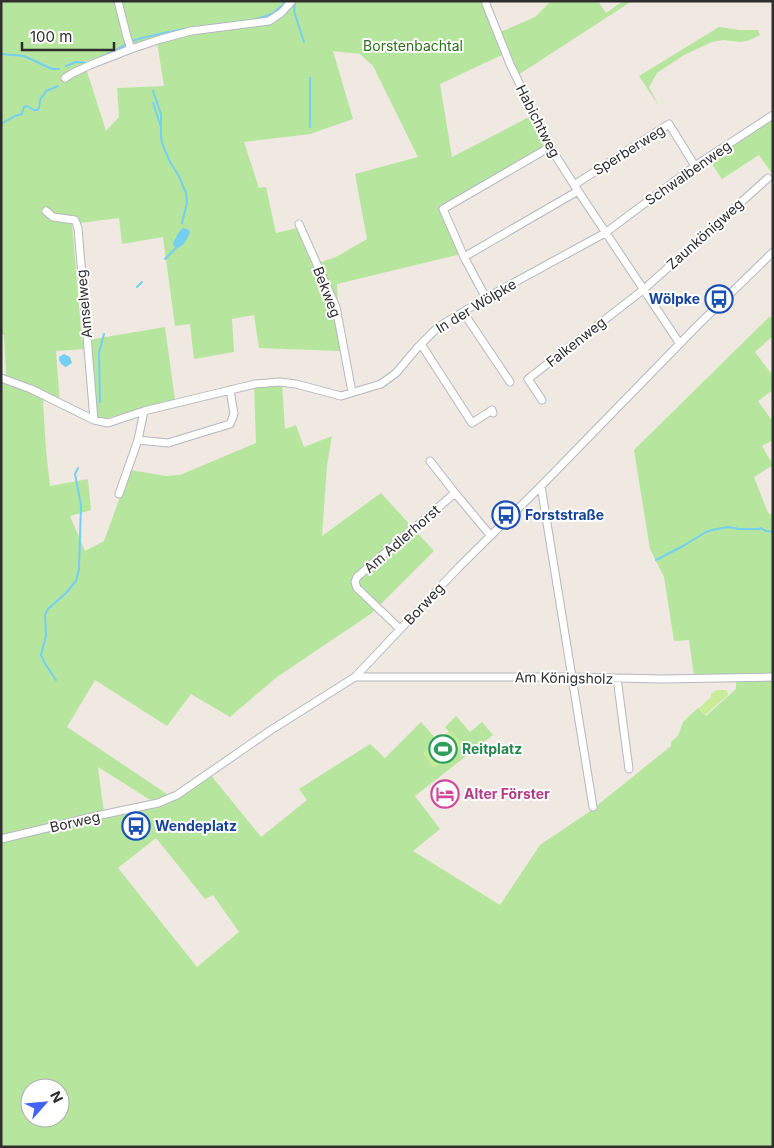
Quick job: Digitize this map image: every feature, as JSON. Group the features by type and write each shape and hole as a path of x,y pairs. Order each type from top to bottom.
{"street":[{"path":"118,1 131,47"},
{"path":"65,78 131,47 191,32 269,21 281,13 292,1"},
{"name":"Habichtweg","path":"486,1 510,64 550,147 605,233"},
{"name":"Schwalbenweg","path":"605,233 696,166 773,115"},
{"name":"Sperberweg","path":"576,188 669,124 696,166"},
{"path":"486,298 464,257 443,209 550,147"},
{"name":"Zaunkönigweg","path":"643,290 768,178"},
{"path":"464,257 576,188"},
{"name":"Amselweg","path":"46,211 53,217 75,220 78,228 94,420"},
{"name":"Bekweg","path":"299,224 336,307 352,392"},
{"path":"605,233 680,344"},
{"name":"In der Wölpke","path":"1,378 30,389 94,420 108,423 144,411 255,384 280,382 296,384 341,396 381,384 396,373 438,327 486,298 605,233"},
{"name":"Borweg","path":"1,839 158,803 171,798 271,730 355,677 459,566 542,486 680,344 773,252"},
{"name":"Falkenweg","path":"542,400 528,379 643,290"},
{"path":"464,312 510,382"},
{"path":"421,344 472,423 492,410 494,413"},
{"path":"138,440 168,443 230,424 234,414 230,390"},
{"path":"119,494 138,440 144,411"},
{"path":"430,461 491,536"},
{"path":"542,486 592,807"},
{"name":"Am Adlerhorst","path":"400,629 357,588 355,582 357,577 456,493"},
{"name":"Am Königsholz","path":"355,677 773,678"},
{"path":"617,678 629,769"}],"green space":[{"name":"Borstenbachtal","path":"1,1 483,1 496,34 535,17 551,1 598,1 606,13 623,1 632,1 515,77 504,54 440,84 452,157 533,115 547,145 441,208 461,254 337,284 340,351 259,348 254,315 232,319 234,352 194,359 190,324 175,326 163,237 122,244 119,218 72,224 82,341 165,327 175,400 92,422 85,349 56,351 60,404 45,396 43,403 50,486 88,479 91,510 70,516 85,551 104,541 130,470 166,476 180,475 256,443 254,386 282,384 285,429 296,425 304,447 332,436 327,465 322,536 381,493 434,551 372,613 277,677 230,717 191,694 167,726 95,680 67,727 173,798 210,774 261,837 307,800 299,789 370,744 385,758 421,722 437,740 449,732 445,727 456,716 470,732 482,722 493,735 415,796 440,829 413,851 500,905 540,845 589,812 671,746 671,742 678,736 683,722 698,708 706,716 736,689 736,676 694,676 689,640 674,641 664,577 650,549 634,450 770,316 773,321 773,336 755,352 773,376 773,390 758,401 773,422 773,440 762,446 773,465 754,477 768,513 773,515 773,671 770,675 773,675 773,1147 1,1147 1,382 6,374 4,335 1,335","holes":["156,36 164,86 117,88 119,117 106,131 84,62","333,51 360,54 373,66 418,157 355,174 367,239 336,257 312,265 297,228 276,233 266,187 259,188 244,142 310,134 353,119","98,767 152,801 104,813","156,838 205,899 213,895 239,932 197,967 118,868"]},
{"path":"719,27 758,30 760,35 741,42 723,40 712,42 684,55 657,73 649,87 659,106 639,76"},
{"path":"773,119 773,175 759,155 722,179 710,161"},
{"path":"716,690 727,690 728,695 705,715 699,708"},
{"name":"Reitplatz","path":"451,731 463,745 434,768 423,753"}],"water":[{"path":"183,228 188,229 190,232 188,238 181,246 175,249 173,243"},
{"path":"64,354 70,357 72,363 66,367 59,359"}],"waterway":[{"path":"253,20 272,14 287,1"},
{"path":"295,2 294,11 304,42"},
{"path":"97,59 133,41 184,29"},
{"path":"1,54 24,56 52,69 59,69"},
{"path":"66,66 76,62 88,63"},
{"path":"310,78 310,127"},
{"path":"1,124 22,114 24,107 27,106 38,110 41,98 46,91 58,86"},
{"path":"153,91 161,114 162,143 186,193 187,203 182,223"},
{"path":"153,103 161,127"},
{"path":"165,259 176,248"},
{"path":"137,287 142,282"},
{"path":"100,402 99,353 104,334"},
{"path":"56,680 41,655 46,636 45,615 48,609 76,581 79,569 81,505 75,474 78,468"},
{"path":"656,560 712,530 728,527 739,529 761,528 773,532"}],"place":[{"name":"Wölpke","path":"719,299"},
{"name":"Forststraße","path":"506,515"},
{"name":"Reitplatz","path":"443,749"},
{"name":"Alter Förster","path":"445,794"},
{"name":"Wendeplatz","path":"136,826"}]}
